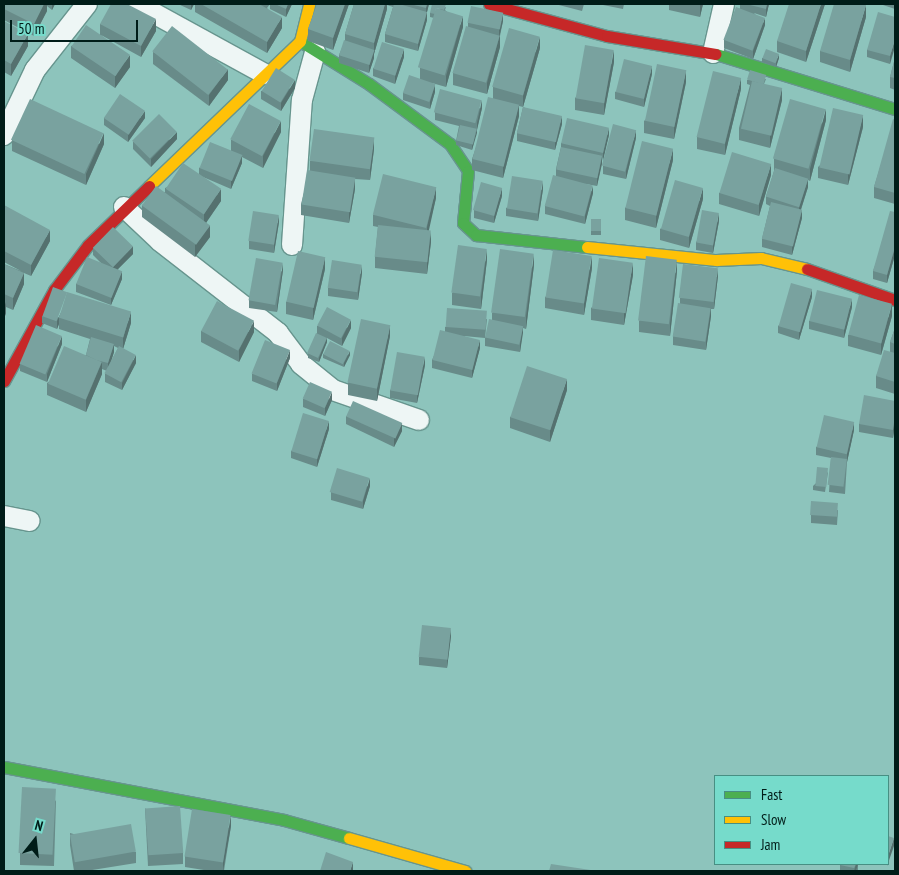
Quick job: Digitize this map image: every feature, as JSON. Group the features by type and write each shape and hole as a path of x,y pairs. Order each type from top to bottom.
{"street":[{"path":"4,135 35,70 87,4"},
{"path":"137,4 265,74"},
{"path":"292,245 302,100 308,46 309,4"},
{"path":"489,4 543,10 607,36 713,53 895,109"},
{"path":"713,53 724,4"},
{"path":"4,381 54,290 88,245 124,207 265,74 308,46"},
{"path":"308,46 425,122 462,157 468,171 463,223 476,235 716,260 760,258 788,262 895,300"},
{"path":"124,207 160,241 278,333 301,364 334,390 419,420"},
{"path":"4,516 30,521"},
{"path":"4,767 284,820 465,871"}],"building":[{"path":"4,4 44,4 34,24 4,9"},
{"path":"111,4 127,4 156,19 141,46 100,24"},
{"path":"201,4 259,4 282,17 267,42"},
{"path":"275,4 288,4 286,9"},
{"path":"317,4 345,4 333,38 308,29"},
{"path":"354,4 385,4 374,43 345,34"},
{"path":"394,4 427,12 418,44 385,34"},
{"path":"410,4 427,4 426,8"},
{"path":"432,4 446,4 444,10 436,8 435,14 430,13"},
{"path":"746,4 767,4 766,9"},
{"path":"789,4 821,4 806,51 777,41"},
{"path":"834,4 866,5 850,60 820,51"},
{"path":"471,6 503,13 500,29 467,23"},
{"path":"736,7 765,18 752,51 723,40"},
{"path":"436,8 463,16 445,75 418,67"},
{"path":"878,12 895,17 895,39 890,56 867,50"},
{"path":"4,21 28,34 11,64 4,60"},
{"path":"86,25 130,55 115,76 71,47"},
{"path":"172,26 228,70 208,95 152,51"},
{"path":"466,26 500,36 486,83 452,73"},
{"path":"509,28 540,37 523,95 492,87"},
{"path":"344,40 374,50 369,65 339,55"},
{"path":"382,42 404,49 395,76 373,69"},
{"path":"585,45 614,50 604,103 576,98"},
{"path":"766,49 779,54 775,63 762,58"},
{"path":"895,58 895,78 890,77"},
{"path":"624,59 652,66 644,99 616,92"},
{"path":"657,64 686,70 674,127 645,121"},
{"path":"276,68 295,80 280,103 262,91"},
{"path":"750,70 766,75 763,85 747,80"},
{"path":"713,71 741,78 725,144 697,137"},
{"path":"409,75 435,84 429,102 403,93"},
{"path":"752,81 782,88 771,136 741,129"},
{"path":"440,89 482,100 475,123 434,112"},
{"path":"120,94 145,111 129,135 104,118"},
{"path":"488,97 519,105 504,167 473,159"},
{"path":"30,99 103,133 84,174 11,140"},
{"path":"790,99 826,109 808,169 773,159"},
{"path":"249,104 281,121 262,156 230,139"},
{"path":"523,107 562,116 556,142 517,133"},
{"path":"833,108 863,115 849,174 819,167"},
{"path":"159,114 177,132 150,159 132,141"},
{"path":"567,118 609,128 603,153 561,143"},
{"path":"893,119 895,120 895,193 874,187"},
{"path":"613,124 636,130 625,172 602,166"},
{"path":"460,125 477,129 473,144 456,141"},
{"path":"314,129 374,137 370,169 310,161"},
{"path":"642,141 673,149 656,216 625,208"},
{"path":"210,142 242,155 232,181 200,168"},
{"path":"561,147 602,156 597,178 556,169"},
{"path":"732,152 771,164 759,205 719,193"},
{"path":"183,163 221,189 204,214 166,189"},
{"path":"775,168 808,179 799,207 766,197"},
{"path":"307,170 355,178 350,212 302,205"},
{"path":"383,174 436,187 426,228 373,215"},
{"path":"553,175 593,186 584,217 545,206"},
{"path":"512,176 543,181 537,213 507,209"},
{"path":"675,180 703,188 689,237 661,229"},
{"path":"481,182 502,188 494,216 473,210"},
{"path":"156,186 210,225 196,245 142,205"},
{"path":"771,202 802,210 793,247 762,239"},
{"path":"4,205 50,230 31,265 4,251"},
{"path":"702,210 719,213 713,245 696,242"},
{"path":"253,211 279,215 274,245 248,241"},
{"path":"890,211 895,212 895,247 887,275 873,271"},
{"path":"591,219 601,219 601,231 591,231"},
{"path":"378,225 431,231 427,262 375,257"},
{"path":"113,227 133,246 113,267 93,248"},
{"path":"458,245 487,249 480,297 451,293"},
{"path":"500,249 534,254 525,317 491,312"},
{"path":"553,250 592,256 584,304 545,297"},
{"path":"298,251 325,257 314,308 286,302"},
{"path":"646,256 677,260 669,324 638,321"},
{"path":"87,257 122,271 111,298 76,284"},
{"path":"256,258 283,263 275,305 249,300"},
{"path":"599,258 633,263 626,313 592,309"},
{"path":"332,260 362,265 357,292 328,288"},
{"path":"4,264 24,273 13,298 4,294"},
{"path":"683,264 718,268 714,302 679,298"},
{"path":"791,283 812,289 800,332 779,326"},
{"path":"53,287 67,292 56,321 42,316"},
{"path":"817,290 852,299 844,330 809,321"},
{"path":"67,292 131,312 123,337 59,318"},
{"path":"859,295 892,304 881,343 848,335"},
{"path":"217,301 254,321 238,351 201,331"},
{"path":"678,303 711,308 705,342 673,337"},
{"path":"327,307 351,320 341,338 317,326"},
{"path":"447,308 487,311 486,330 446,327"},
{"path":"361,319 390,325 377,389 347,383"},
{"path":"489,319 523,326 519,345 485,338"},
{"path":"36,325 62,336 45,375 20,364"},
{"path":"895,328 895,344 890,342"},
{"path":"440,330 480,340 472,370 433,360"},
{"path":"316,333 327,338 318,358 307,353"},
{"path":"91,337 114,344 108,363 86,355"},
{"path":"265,340 290,350 277,383 252,373"},
{"path":"330,341 350,351 343,364 323,354"},
{"path":"64,346 102,362 86,400 48,384"},
{"path":"119,346 136,355 121,382 104,373"},
{"path":"884,350 895,353 895,382 876,376"},
{"path":"397,352 425,357 418,395 390,390"},
{"path":"527,366 567,379 550,430 510,417"},
{"path":"310,382 332,392 325,408 303,398"},
{"path":"864,395 895,401 893,430 859,424"},
{"path":"353,401 402,423 395,438 346,417"},
{"path":"303,413 329,421 317,459 291,451"},
{"path":"824,415 854,422 847,454 817,447"},
{"path":"831,457 847,459 843,487 828,485"},
{"path":"817,467 828,468 826,487 815,486"},
{"path":"337,468 370,478 362,502 330,492"},
{"path":"811,501 838,503 837,517 810,515"},
{"path":"422,625 451,628 447,660 419,657"},
{"path":"22,787 56,789 52,855 19,853"},
{"path":"180,806 183,853 148,855 145,808"},
{"path":"192,809 231,815 223,863 184,856"},
{"path":"131,824 136,852 75,862 70,835"},
{"path":"889,836 894,838 889,853"},
{"path":"326,852 353,862 350,871 320,871"},
{"path":"551,864 597,871 549,871"},
{"path":"840,865 856,865 854,868"}],"traffic: fast":[{"path":"300,41 369,84 450,144 468,171 463,223 476,235 587,247"},
{"path":"716,54 895,109"},
{"path":"4,767 284,820 349,838"}],"traffic: slow":[{"path":"149,186 300,41 309,4"},
{"path":"587,247 716,260 761,258 807,269"},
{"path":"349,838 465,871"}],"traffic: jam":[{"path":"489,4 607,36 716,54"},
{"path":"4,381 54,290 88,245 149,186"},
{"path":"807,269 895,300"}]}
